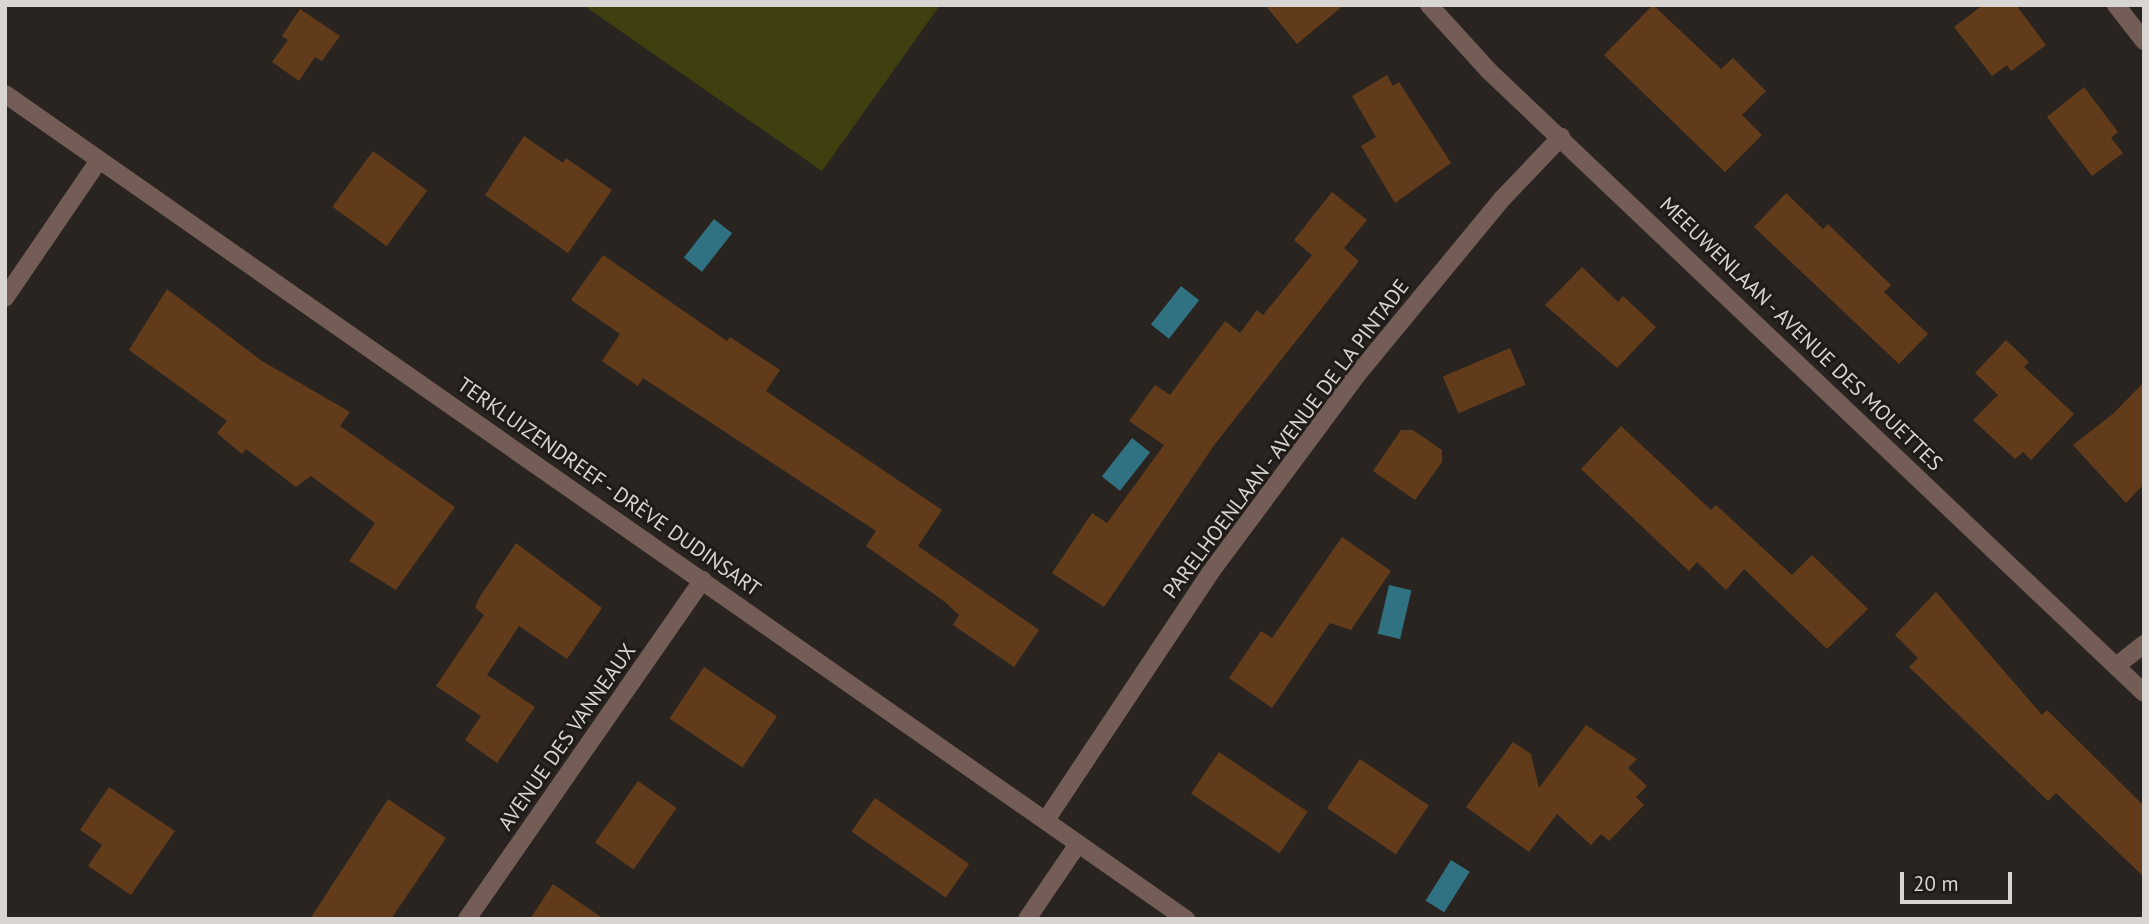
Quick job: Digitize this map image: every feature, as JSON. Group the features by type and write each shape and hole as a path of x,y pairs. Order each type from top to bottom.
{"street":[{"name":"MEEUWENLAAN - AVENUE DES MOUETTES","path":"1429,5 1489,71 2144,693"},
{"path":"2116,5 2144,41"},
{"name":"TERKLUIZENDREEF - DRÈVE DUDINSART","path":"5,94 1186,919"},
{"name":"PARELHOENLAAN - AVENUE DE LA PINTADE","path":"1046,820 1210,573 1353,381 1502,199 1561,138"},
{"path":"5,298 99,160"},
{"name":"AVENUE DES VANNEAUX","path":"467,919 703,580"},
{"path":"2116,666 2144,644"},
{"path":"1027,919 1079,844"}],"shaded area":[{"path":"583,5 940,5 822,171"}],"water":[{"path":"714,219 732,233 702,272 684,258"},
{"path":"1181,286 1199,300 1169,339 1151,325"},
{"path":"1132,438 1150,452 1120,491 1102,477"},
{"path":"1389,585 1411,590 1400,639 1378,634"},
{"path":"1451,860 1470,872 1444,912 1426,901"}],"building":[{"path":"1265,5 1344,5 1297,44"},
{"path":"1653,5 1721,69 1733,58 1766,91 1742,115 1762,135 1725,172 1604,55"},
{"path":"1983,5 2016,5 2046,45 2011,71 2007,65 1992,76 1954,27"},
{"path":"300,9 340,36 322,61 315,57 299,81 272,62 288,40 282,36"},
{"path":"1387,75 1393,86 1399,82 1451,163 1395,203 1361,146 1376,137 1352,96"},
{"path":"2084,87 2118,132 2111,138 2123,153 2092,176 2047,117"},
{"path":"524,136 563,163 566,158 612,190 568,253 485,195"},
{"path":"373,151 427,190 387,246 332,207"},
{"path":"1332,192 1367,220 1344,248 1359,261 1215,444 1104,607 1052,573 1092,513 1107,523 1164,445 1129,421 1155,385 1170,395 1225,321 1240,333 1257,310 1263,315 1312,255 1294,240"},
{"path":"1786,193 1823,229 1828,224 1891,285 1884,292 1928,334 1899,364 1754,227"},
{"path":"603,255 727,341 730,337 780,370 766,391 942,510 918,546 1039,630 1014,667 953,625 959,615 945,602 866,546 876,531 643,378 638,386 602,361 620,334 571,300"},
{"path":"1582,267 1618,302 1623,296 1656,327 1617,368 1545,305"},
{"path":"167,289 262,361 350,412 340,426 455,507 396,590 349,561 375,523 311,476 296,487 246,449 242,454 217,433 227,421 129,350"},
{"path":"2006,340 2029,362 2024,367 2074,414 2031,460 2023,452 2015,459 1973,420 1998,395 1975,373"},
{"path":"1510,348 1526,385 1458,413 1443,377"},
{"path":"2144,382 2144,484 2126,503 2073,445 2114,413"},
{"path":"1621,426 1711,510 1716,505 1792,575 1812,555 1868,609 1827,649 1744,569 1726,590 1697,562 1689,571 1581,469"},
{"path":"1401,430 1413,430 1442,450 1442,462 1415,500 1373,471"},
{"path":"1342,537 1391,571 1351,630 1330,623 1272,708 1229,678 1261,631 1272,638"},
{"path":"516,543 602,608 567,659 519,626 487,675 535,707 497,763 465,740 481,716 436,686 484,615 475,608 479,598"},
{"path":"1936,592 2042,715 2047,710 2144,806 2144,877 2056,793 2048,801 1909,667 1918,658 1895,635"},
{"path":"704,667 777,716 742,768 669,718"},
{"path":"1586,725 1637,759 1628,768 1647,786 1636,797 1644,805 1609,841 1601,834 1591,845 1557,814 1529,852 1466,807 1513,742 1531,754 1539,788"},
{"path":"1219,752 1308,812 1280,853 1191,793"},
{"path":"1360,759 1429,805 1396,854 1327,808"},
{"path":"638,781 677,808 633,869 595,842"},
{"path":"109,787 175,831 131,895 88,866 102,845 80,830"},
{"path":"875,798 969,864 946,898 851,832"},
{"path":"388,799 446,838 391,919 310,919"},
{"path":"553,884 604,919 530,919"}]}
